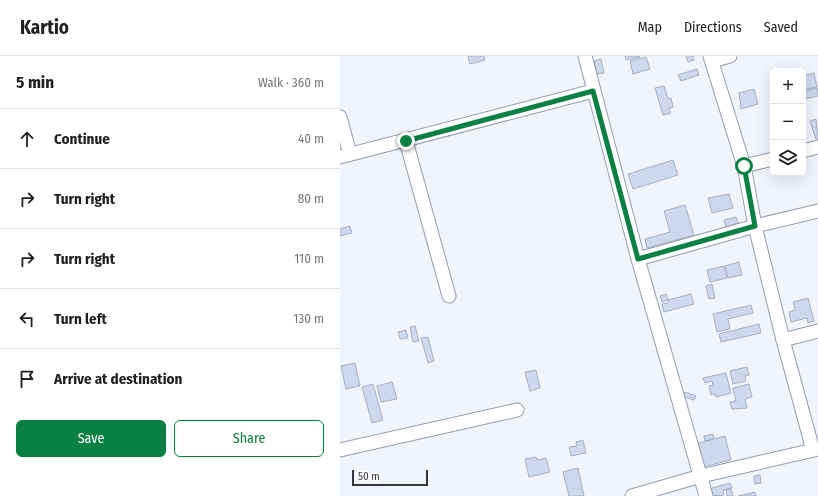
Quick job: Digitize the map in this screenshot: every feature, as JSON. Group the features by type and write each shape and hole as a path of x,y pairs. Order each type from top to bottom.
{"street":[{"path":"585,56 638,259 706,496"},
{"path":"632,496 701,476 816,450 783,340 755,226 744,166 711,58 730,56"},
{"path":"340,116 345,155 406,141 593,91"},
{"path":"406,141 449,296"},
{"path":"806,150 818,147"},
{"path":"744,166 770,160"},
{"path":"638,259 755,226 818,211"},
{"path":"783,340 818,331"},
{"path":"340,450 517,410"}],"building":[{"path":"468,56 484,56 485,60 470,64"},
{"path":"625,56 639,56 640,57 626,60"},
{"path":"686,56 693,56 694,60 688,62"},
{"path":"646,57 650,69 633,74 630,61"},
{"path":"601,59 604,73 597,74 594,61"},
{"path":"697,69 699,75 681,81 678,75"},
{"path":"814,73 817,87 806,89 806,75"},
{"path":"664,86 668,99 671,98 673,107 669,108 671,113 663,115 655,88"},
{"path":"817,88 818,96 806,99 806,91"},
{"path":"754,89 758,104 741,109 739,93"},
{"path":"816,119 818,138 816,139 810,121"},
{"path":"673,160 678,175 633,189 628,174"},
{"path":"729,194 733,208 712,213 708,198"},
{"path":"685,205 694,235 647,248 645,239 670,232 664,211"},
{"path":"736,217 738,223 726,227 724,220"},
{"path":"350,226 352,233 340,236 340,229"},
{"path":"739,262 742,275 728,278 725,266"},
{"path":"724,266 727,278 710,282 707,270"},
{"path":"712,284 715,298 709,299 706,286"},
{"path":"666,294 668,300 662,302 660,296"},
{"path":"691,294 694,304 664,312 662,304 668,303 668,300"},
{"path":"808,298 814,321 808,323 807,318 791,322 789,312 795,310 793,302"},
{"path":"751,305 753,313 728,319 730,329 717,332 713,314"},
{"path":"759,324 761,333 721,342 719,334"},
{"path":"415,326 419,341 413,342 410,327"},
{"path":"406,330 408,338 400,339 398,332"},
{"path":"428,337 434,361 428,363 421,338"},
{"path":"355,363 360,386 346,389 341,366"},
{"path":"747,367 749,375 745,376 746,381 733,384 730,371"},
{"path":"536,370 540,388 530,391 525,372"},
{"path":"726,373 731,393 716,397 715,394 711,395 709,386 713,385 712,381 705,383 703,378"},
{"path":"392,382 397,399 381,402 377,386"},
{"path":"373,384 383,420 372,423 362,387"},
{"path":"749,384 752,397 745,399 747,408 732,409 730,402 736,401 733,388"},
{"path":"685,392 696,396 694,400 684,397"},
{"path":"713,434 714,439 705,441 704,436"},
{"path":"725,436 731,460 703,467 696,444"},
{"path":"583,440 586,453 571,456 569,447 577,446 576,442"},
{"path":"536,457 537,460 546,458 550,472 529,477 525,459"},
{"path":"578,468 584,496 569,496 563,472"},
{"path":"760,475 761,483 755,484 754,476"},
{"path":"730,483 732,488 723,490 724,495 710,496 709,491 712,488"},
{"path":"731,489 733,496 727,496 726,490"},
{"path":"755,492 756,496 738,496"}],"route":[{"path":"406,141 593,91 638,259 755,226 744,166"}]}
